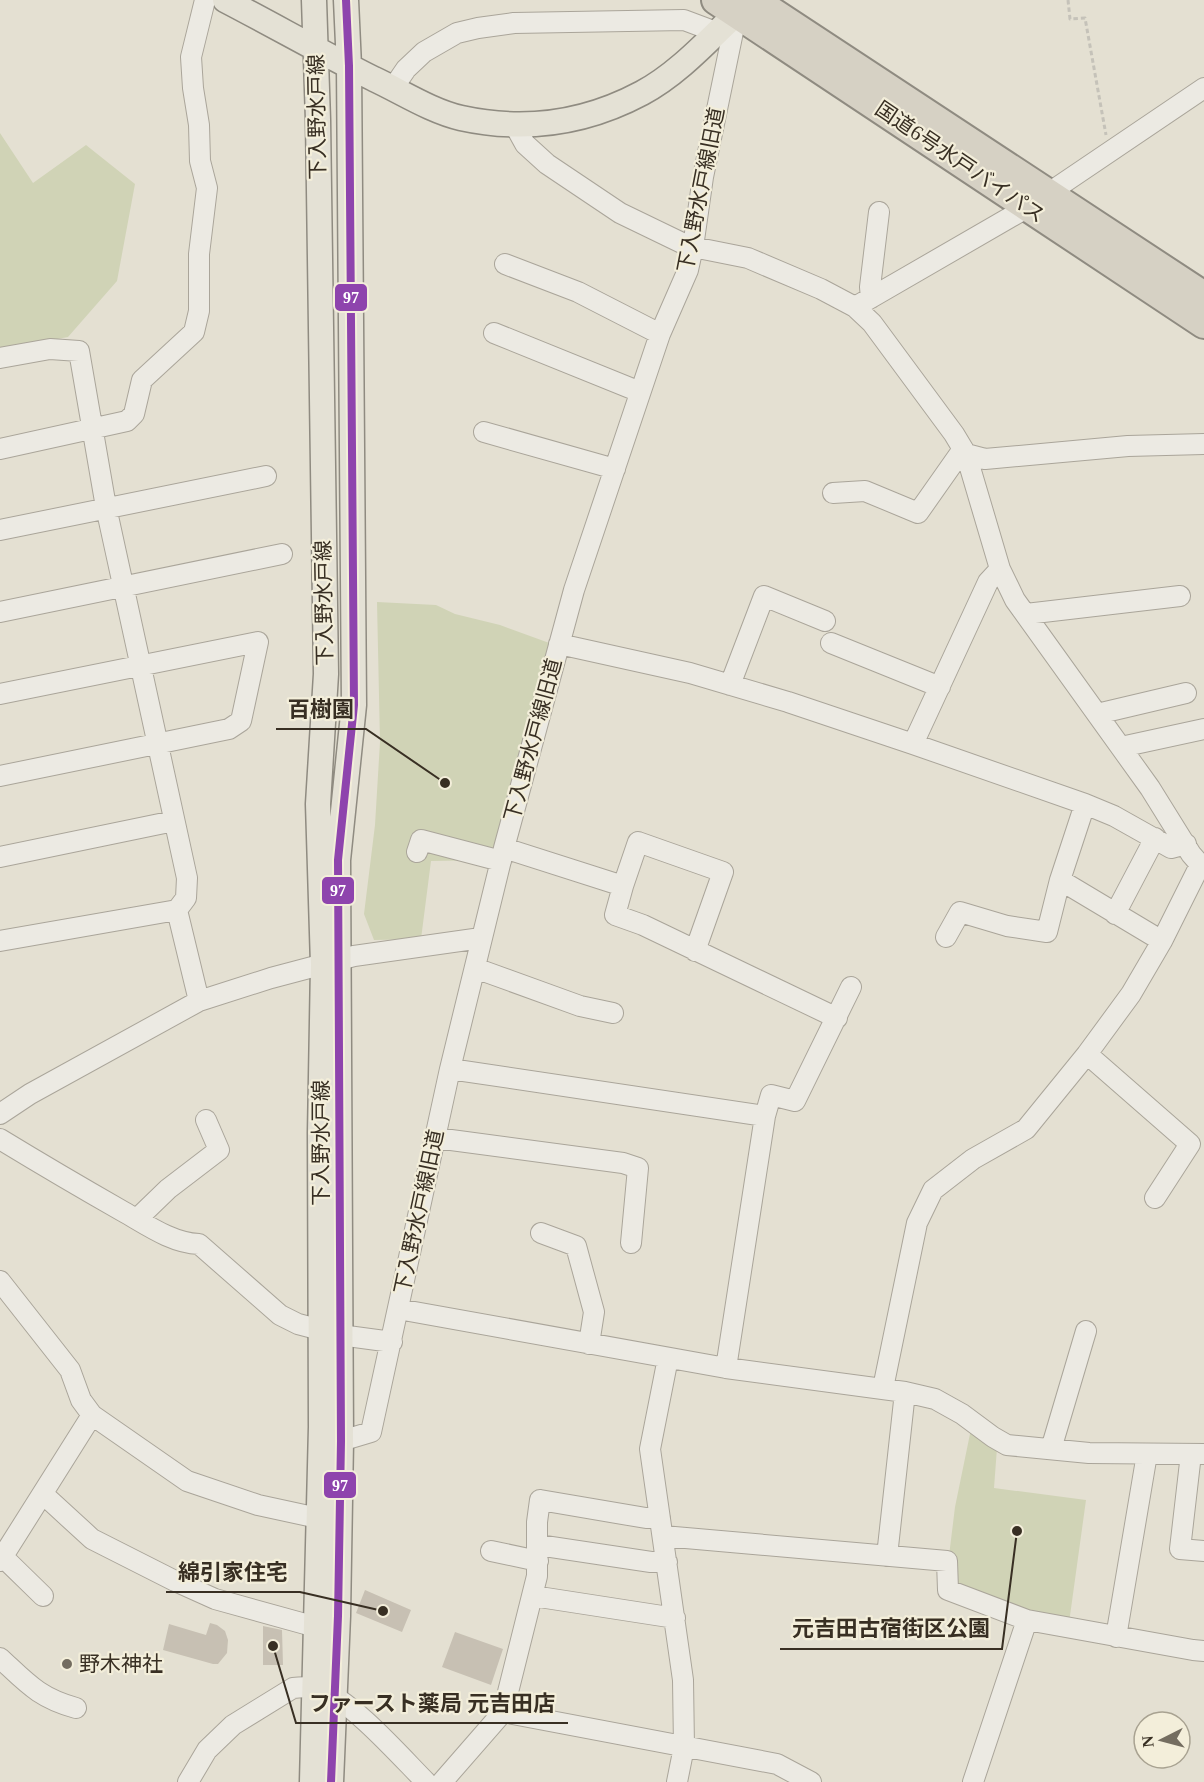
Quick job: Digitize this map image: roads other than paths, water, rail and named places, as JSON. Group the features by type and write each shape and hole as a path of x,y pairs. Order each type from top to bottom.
{"highway":[{"name":"国道6号水戸バイパス","path":"735,12 1039,200 1204,296"},
{"name":"国道6号水戸バイパス","path":"1039,200 1204,324"}],"main road":[{"path":"225,0 432,107 460,117 540,125 586,117 643,92 658,82 735,12"},
{"name":"下入野水戸線","path":"314,0 318,120 326,674 318,804 332,963"},
{"name":"下入野水戸線","path":"312,1782 325,1693 341,1441 330,1332 320,1133 338,860 354,705 349,66 346,0"},
{"name":"下入野水戸線","path":"330,1332 318,1518 316,1627 325,1693 331,1782"}],"street":[{"path":"0,449 127,422 134,414 142,380 194,332 199,311 199,254 207,188 200,161 192,57 205,0"},
{"path":"393,88 406,69 424,52 457,33 478,28 514,23 684,20 735,12"},
{"name":"下入野水戸線旧道","path":"341,1441 371,1432 450,1069 503,855 559,644 574,590 660,334 687,274 693,247 702,177 735,12"},
{"path":"514,124 525,144 546,164 621,213 693,247 748,258 821,289 863,302 1039,200 1204,88"},
{"path":"879,212 870,287 863,302 872,323 965,451 1000,569 1015,600 1150,788 1202,867 1131,994 1087,1054 1026,1129 972,1159 933,1191 917,1223 882,1388"},
{"path":"505,264 578,292 660,334"},
{"path":"494,333 640,392"},
{"path":"0,358 50,349 79,351 106,507 187,878 186,898 177,910 0,941"},
{"path":"484,432 615,468"},
{"path":"965,451 985,459 1128,446 1204,444"},
{"path":"833,493 865,491 918,513 965,451"},
{"path":"0,530 266,476"},
{"path":"0,612 282,555"},
{"path":"913,744 988,582 1000,569"},
{"path":"730,685 764,596 825,621"},
{"path":"1026,614 1180,596"},
{"path":"0,694 258,642 241,721 229,729 0,776"},
{"path":"559,644 690,673 730,685 913,744 1085,804 1114,816 1171,848 1186,844"},
{"path":"831,644 940,687"},
{"path":"1097,714 1186,693"},
{"path":"1121,747 1204,729"},
{"path":"946,937 960,912 1007,926 1047,932 1060,880 1085,804"},
{"path":"0,857 174,821"},
{"path":"1115,914 1155,838"},
{"path":"417,852 421,840 503,855 623,886"},
{"path":"695,951 723,872 638,842 615,915 643,925 695,951 837,1018"},
{"path":"1060,880 1162,941"},
{"path":"177,910 199,1001"},
{"path":"0,1114 30,1094 199,1001 271,978 354,956 482,938"},
{"path":"475,968 580,1006 613,1014"},
{"path":"726,1368 765,1116 771,1095 795,1101 851,987"},
{"path":"1087,1054 1190,1144 1155,1198"},
{"path":"450,1069 765,1116"},
{"path":"137,1219 168,1189 219,1150 206,1120"},
{"path":"436,1138 623,1163 638,1168 631,1243"},
{"path":"0,1139 166,1235 189,1244 199,1244 280,1315 298,1324 330,1332 392,1342"},
{"path":"541,1233 576,1246 594,1312 589,1344"},
{"path":"0,1281 70,1370 81,1400 92,1415 187,1481 258,1505 318,1518"},
{"path":"398,1309 726,1368 905,1392 935,1399 962,1414 1007,1445 1089,1453 1197,1454 1180,1549 1204,1551"},
{"path":"1051,1449 1086,1331"},
{"path":"668,1358 650,1449 683,1680 684,1747 677,1782"},
{"path":"887,1556 905,1392"},
{"path":"43,1596 1,1557 92,1415"},
{"path":"1116,1637 1147,1454"},
{"path":"43,1494 92,1539 175,1581 215,1599 316,1627"},
{"path":"442,1782 503,1712 537,1576 537,1522 540,1500 646,1518 661,1527 947,1562 948,1590 1026,1620 1204,1651"},
{"path":"491,1551 667,1562"},
{"path":"533,1596 675,1618"},
{"path":"973,1782 1026,1620"},
{"path":"0,1658 41,1695 76,1708"},
{"path":"188,1782 207,1750 233,1725 293,1688 325,1693 362,1719 426,1782"},
{"path":"503,1712 777,1764 811,1782"}],"place":[{"name":"百樹園","path":"445,783"},
{"name":"元吉田古宿街区公園","path":"1017,1531"},
{"name":"綿引家住宅","path":"383,1611"},
{"name":"ファースト薬局 元吉田店","path":"273,1646"},
{"name":"野木神社","path":"67,1664"}]}
